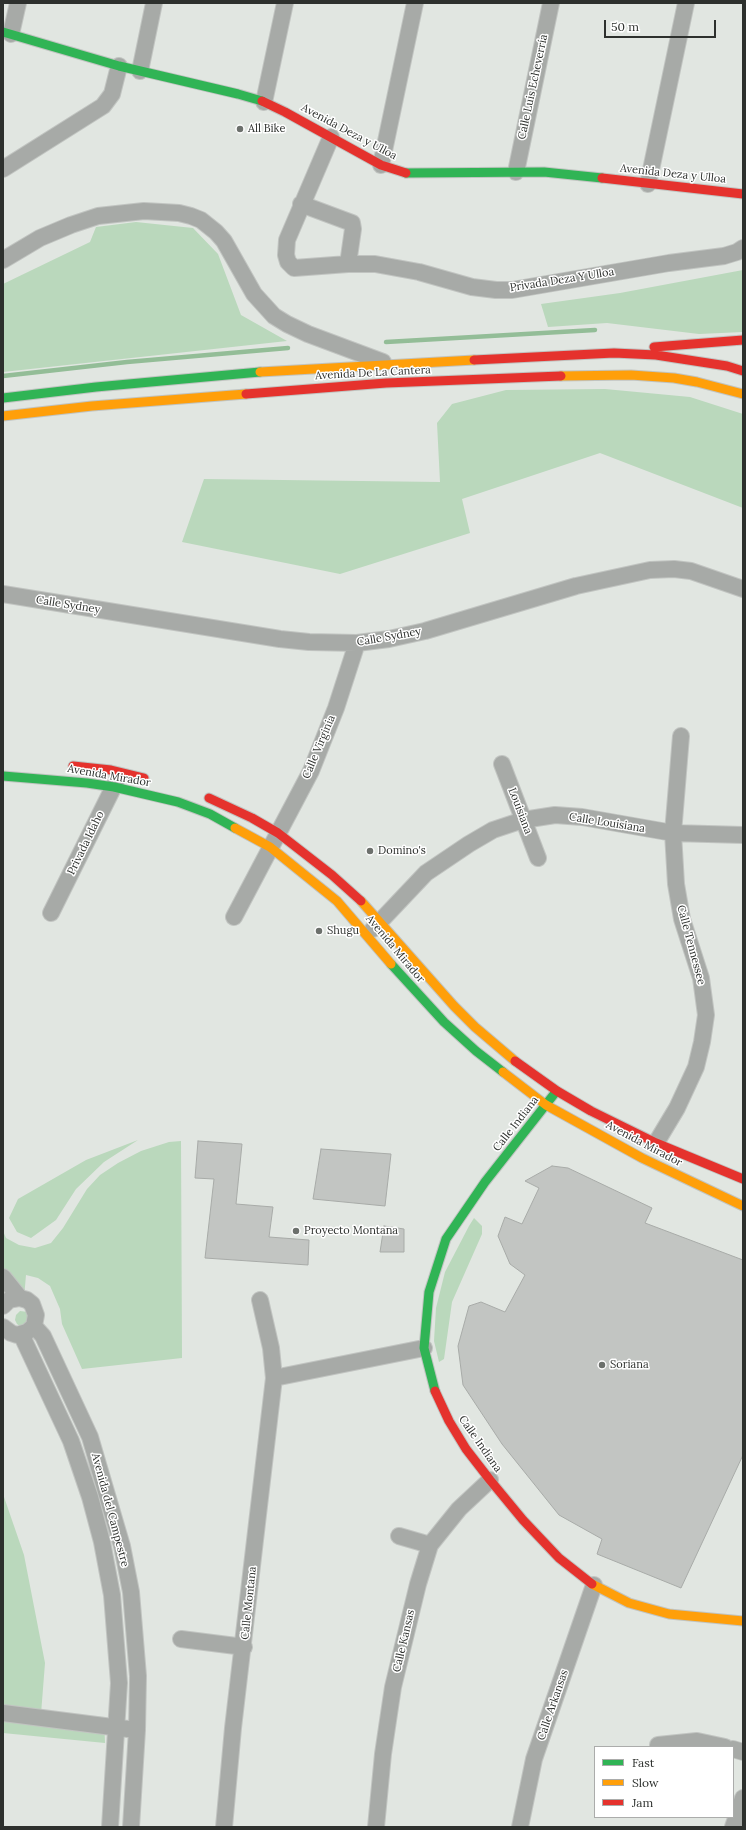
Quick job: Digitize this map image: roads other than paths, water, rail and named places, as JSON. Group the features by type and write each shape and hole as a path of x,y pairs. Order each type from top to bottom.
{"main road":[{"name":"Avenida Deza y Ulloa","path":"7,33 119,66 238,94 264,102 392,170 418,174 544,172 743,194"},
{"path":"614,353 676,344 743,340"},
{"name":"Avenida De La Cantera","path":"3,398 96,387 216,376 388,364 614,353 675,358 743,371"},
{"name":"Avenida De La Cantera","path":"3,416 92,406 370,384 584,375 631,375 674,378 697,382 743,394"},
{"name":"Avenida Mirador","path":"61,765 117,780 150,795 196,808 235,826 274,840 332,875 358,898 454,1006 475,1027 526,1070 557,1091 591,1111 656,1143 743,1179"},
{"name":"Avenida Mirador","path":"3,776 87,782 150,780"},
{"name":"Avenida Mirador","path":"197,794 246,814 337,901 413,990 444,1022 476,1051 546,1105 642,1158 743,1206"},
{"name":"Calle Indiana","path":"557,1091 485,1182 446,1239 436,1266 429,1292 424,1348 435,1391 449,1421 466,1448 490,1480 523,1520 559,1558 594,1585 629,1603 669,1614 743,1621"}],"street":[{"path":"7,33 18,3"},
{"path":"140,71 154,3"},
{"path":"264,102 285,3"},
{"path":"381,164 415,3"},
{"name":"Calle Luis Echeverría","path":"516,172 551,3"},
{"path":"648,184 686,3"},
{"path":"3,170 103,106 112,94 119,66"},
{"path":"331,137 301,204 352,223 353,229 348,264"},
{"name":"Privada Deza Y Ulloa","path":"301,204 287,240 286,255 288,262 294,268 348,264 389,266 419,272 472,287 496,290 512,290 662,264 724,256 737,252 743,248"},
{"path":"3,260 40,238 98,216 144,211 179,213 191,216 201,220 216,232 224,241 254,294 274,316 308,334 388,364"},
{"name":"Calle Sydney","path":"3,594 280,639 308,642 357,643 389,639 425,631 576,586 650,570 674,569 691,571 743,589"},
{"name":"Calle Virginia","path":"234,917 311,771 324,742 357,643"},
{"name":"Calle Tennessee","path":"656,1143 677,1108 696,1067 706,1015 701,978 682,919 676,884 673,834 681,736"},
{"name":"Louisiana","path":"502,764 538,858"},
{"name":"Privada Idaho","path":"51,914 117,780"},
{"name":"Calle Louisiana","path":"367,935 426,874 493,830 523,820 555,815 582,817 673,834 743,835"},
{"path":"3,1276 20,1298"},
{"path":"3,1306 9,1300 20,1298 27,1300 35,1309 36,1320 28,1330 11,1334 3,1327"},
{"name":"Calle Montana","path":"224,1827 233,1728 244,1647 274,1378 271,1348 260,1300"},
{"name":"Avenida del Campestre","path":"28,1330 43,1336 90,1437 122,1546 130,1592 138,1676 137,1730 130,1827"},
{"name":"Avenida del Campestre","path":"28,1330 71,1441 90,1498 100,1534 112,1595 119,1683 118,1728 110,1827"},
{"path":"274,1378 424,1348"},
{"name":"Calle Kansas","path":"376,1827 383,1754 393,1687 416,1591 430,1545 459,1509 490,1480"},
{"path":"399,1536 430,1545"},
{"name":"Calle Arkansas","path":"520,1827 534,1759 594,1585"},
{"path":"112,1595 130,1592"},
{"path":"181,1639 244,1647"},
{"path":"3,1713 137,1730"},
{"path":"658,1745 697,1741 720,1746"},
{"path":"733,1827 743,1798"}],"waterway":[{"path":"386,342 595,330"},
{"path":"3,376 127,362 288,348"}],"place":[{"name":"All Bike","path":"240,129"},
{"name":"Domino's","path":"370,851"},
{"name":"Shugu","path":"319,931"},
{"name":"Proyecto Montana","path":"296,1231"},
{"name":"Soriana","path":"602,1365"}]}
